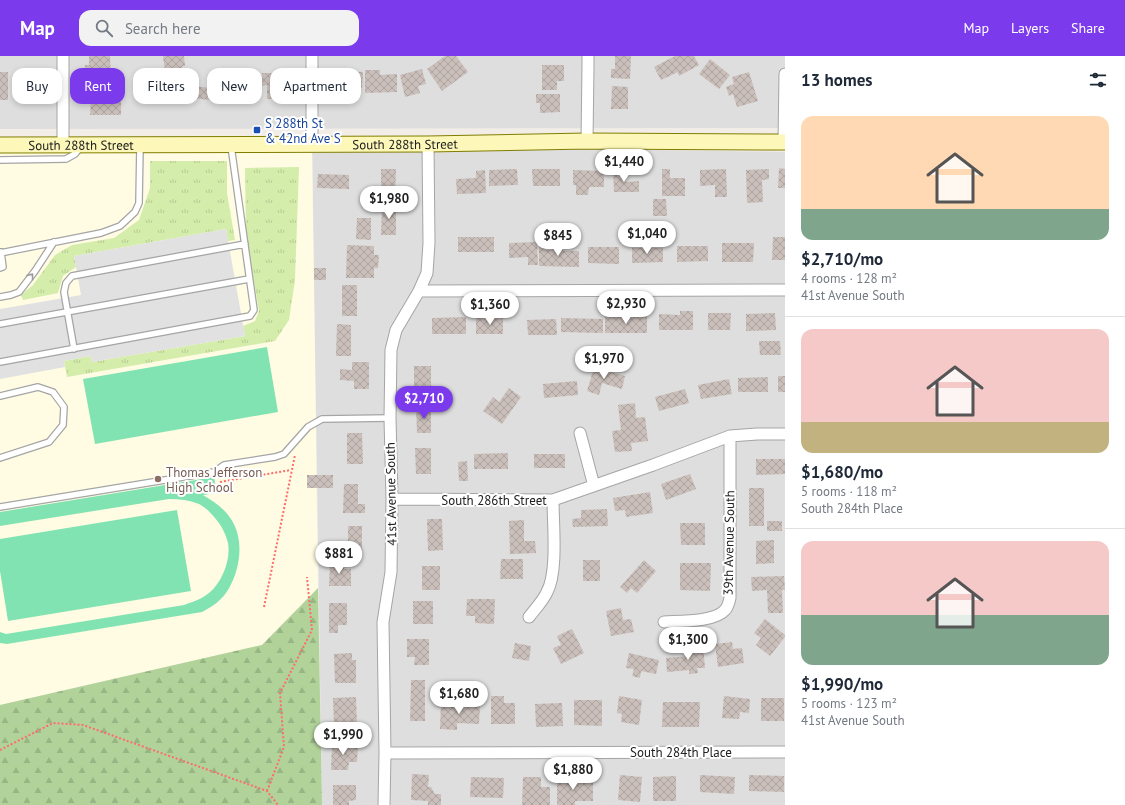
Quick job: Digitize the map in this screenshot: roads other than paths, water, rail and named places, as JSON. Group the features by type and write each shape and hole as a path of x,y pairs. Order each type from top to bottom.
{"main road":[{"name":"South 288th Street","path":"0,145 428,144 587,141 785,142"}],"street":[{"path":"63,56 63,144"},
{"path":"312,56 312,144"},
{"path":"587,141 588,56"},
{"path":"785,74 785,142"},
{"name":"41st Avenue South","path":"384,805 385,753 383,622 391,572 391,350 396,330 419,291 427,273 429,261 428,144"},
{"path":"419,291 785,290"},
{"path":"580,433 594,486"},
{"name":"South 286th Street","path":"392,499 553,500 730,436 785,434"},
{"name":"39th Avenue South","path":"664,622 708,619 719,615 726,609 730,598 730,436"},
{"path":"529,617 547,592 552,579 554,560 553,500"},
{"name":"South 284th Place","path":"385,753 785,752"}],"lane":[{"path":"0,160 66,159 75,154 83,144"},
{"path":"0,268 3,267 1,252 101,233 120,226 135,212 139,203 140,144"},
{"path":"0,362 250,316 254,310 231,144"},
{"path":"0,297 18,292 35,271 54,242"},
{"path":"74,349 64,292 66,283 72,276 245,244"},
{"path":"0,324 250,279"},
{"path":"0,396 38,387 53,392 64,407 63,426 49,442 0,458"},
{"path":"0,507 214,472 224,465 274,457 284,454 308,427 322,419 390,418"}],"place":[{"name":"S 288th St & 42nd Ave S","path":"257,130"},
{"name":"Thomas Jefferson High School","path":"158,479"}]}
